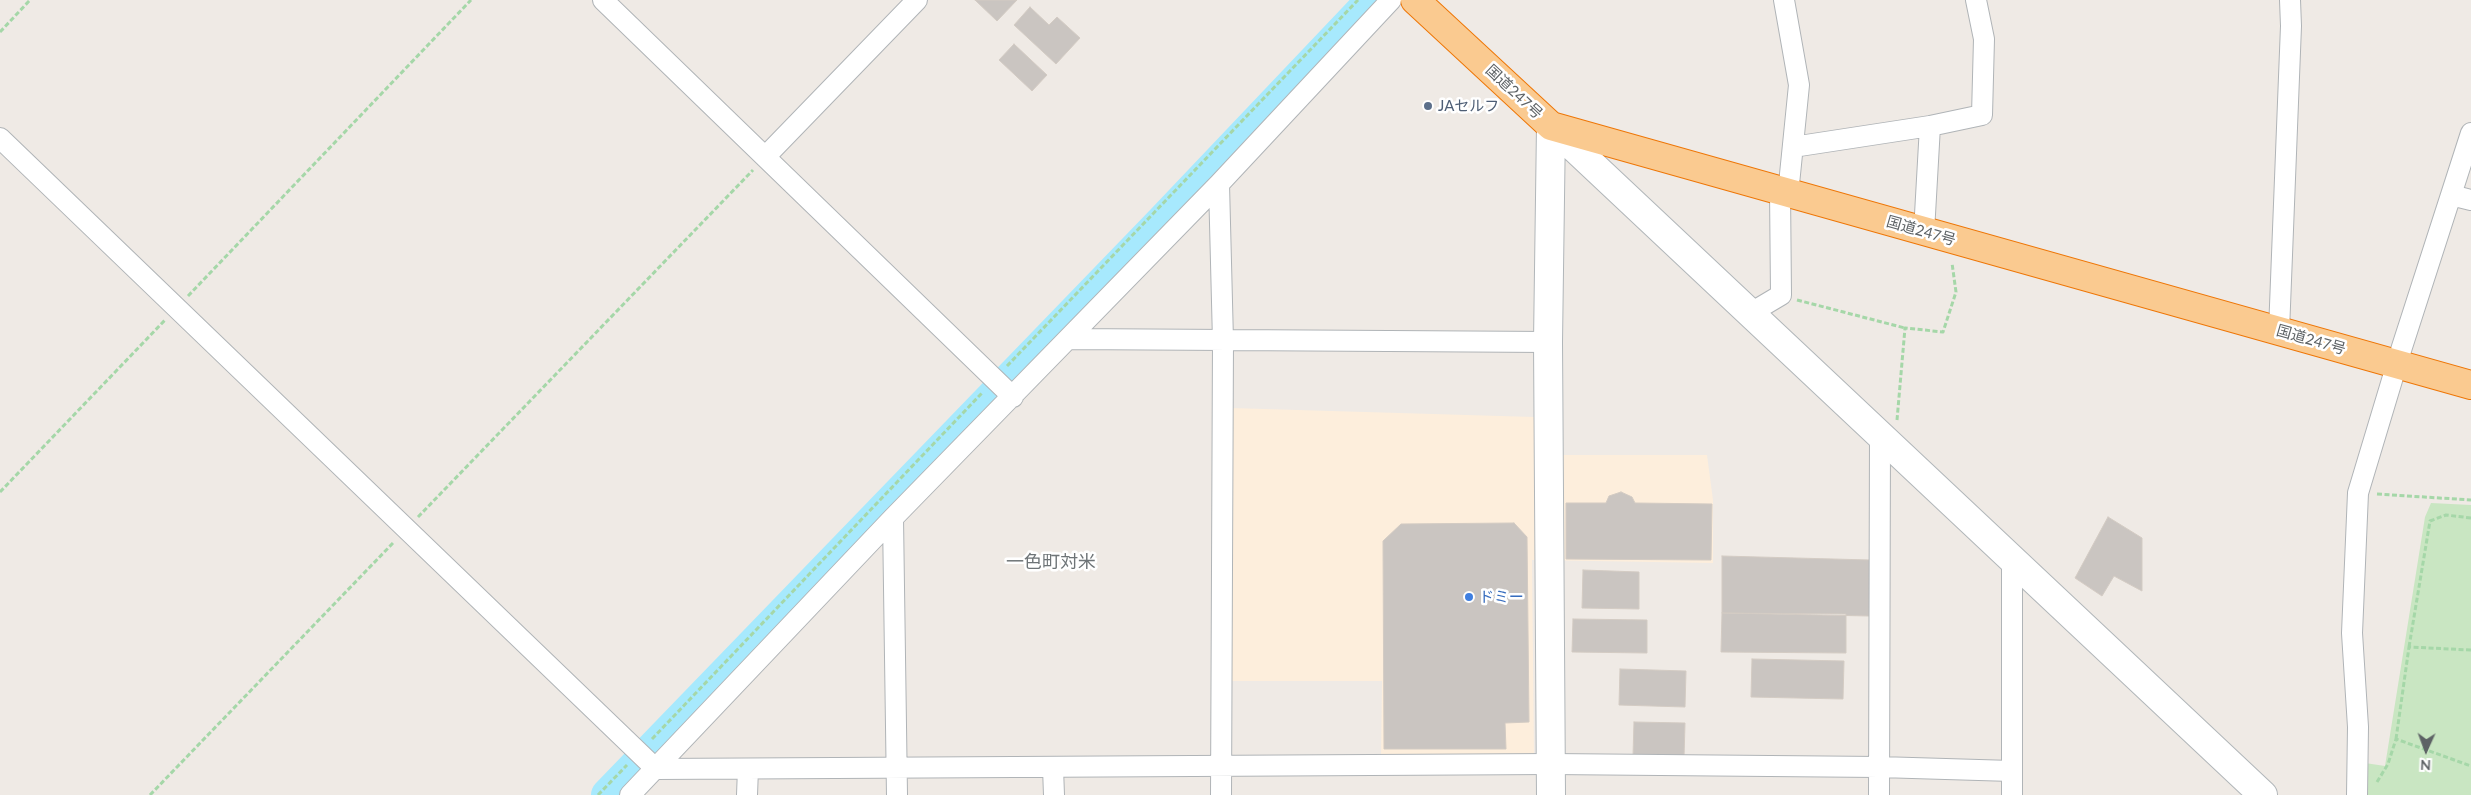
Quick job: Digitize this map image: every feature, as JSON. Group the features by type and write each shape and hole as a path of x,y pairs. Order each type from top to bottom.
{"highway":[{"name":"国道247号","path":"1415,0 1551,126 2471,385"}],"street":[{"path":"603,0 996,378 1013,397"},
{"path":"765,157 917,0"},
{"path":"630,795 893,518 1219,184 1391,0"},
{"path":"1749,314 1781,295 1784,193 1793,147 1799,85 1784,0"},
{"path":"1793,147 1930,126 1982,115 1984,39 1976,0"},
{"path":"2279,331 2291,26 2290,0"},
{"path":"1551,126 2253,791"},
{"path":"1551,126 1548,342 1551,795"},
{"path":"1924,232 1930,126"},
{"path":"2357,795 2358,727 2352,633 2358,493 2396,364 2471,132"},
{"path":"0,138 407,528 634,758 656,769 1551,764 1879,767 2012,771"},
{"path":"1219,184 1222,341 1221,795"},
{"path":"2451,194 2471,200"},
{"path":"1068,339 1548,342"},
{"path":"1879,795 1887,443"},
{"path":"893,518 897,795"},
{"path":"2012,561 2012,795"},
{"path":"1054,768 1054,795"},
{"path":"748,769 748,795"}],"path":[{"path":"0,32 30,0"},
{"path":"0,492 471,0"},
{"path":"598,795 1358,0"},
{"path":"150,795 765,157"},
{"path":"1781,295 1905,328 1943,332 1956,292 1952,263"},
{"path":"1887,443 1905,328"},
{"path":"2358,493 2471,500"},
{"path":"2376,784 2388,764 2396,739 2430,521 2446,515 2471,518"},
{"path":"2409,647 2471,650"},
{"path":"2396,739 2471,766"}],"shaded area":[{"path":"1230,408 1534,417 1534,455 1707,455 1713,500 1713,563 1532,560 1534,760 1381,759 1382,681 1227,681"}],"green space":[{"path":"2431,503 2471,505 2471,795 2362,795 2365,763 2385,766 2425,517"}],"building":[{"path":"975,0 1017,0 997,21"},
{"path":"1030,7 1049,25 1057,17 1080,38 1056,64 1014,25"},
{"path":"1014,44 1047,75 1032,91 999,60"},
{"path":"1621,492 1632,497 1635,503 1712,504 1711,560 1566,559 1566,503 1606,503 1609,496"},
{"path":"2108,517 2142,538 2142,591 2114,576 2102,596 2075,578"},
{"path":"1514,523 1527,537 1529,722 1505,723 1506,749 1384,749 1383,541 1401,524"},
{"path":"1722,556 1870,560 1869,616 1722,613"},
{"path":"1583,570 1639,572 1639,609 1582,608"},
{"path":"1722,613 1846,614 1846,653 1721,652"},
{"path":"1573,619 1647,620 1647,653 1572,652"},
{"path":"1752,659 1844,661 1843,699 1751,697"},
{"path":"1620,669 1686,671 1685,707 1619,705"},
{"path":"1634,722 1685,723 1684,758 1633,756"}],"waterway":[{"path":"608,795 1163,221 1373,0"}],"place":[{"name":"JAセルフ","path":"1428,106"},
{"name":"ドミー","path":"1469,597"}],"district":[{"name":"一色町対米","path":"1051,562"}]}
